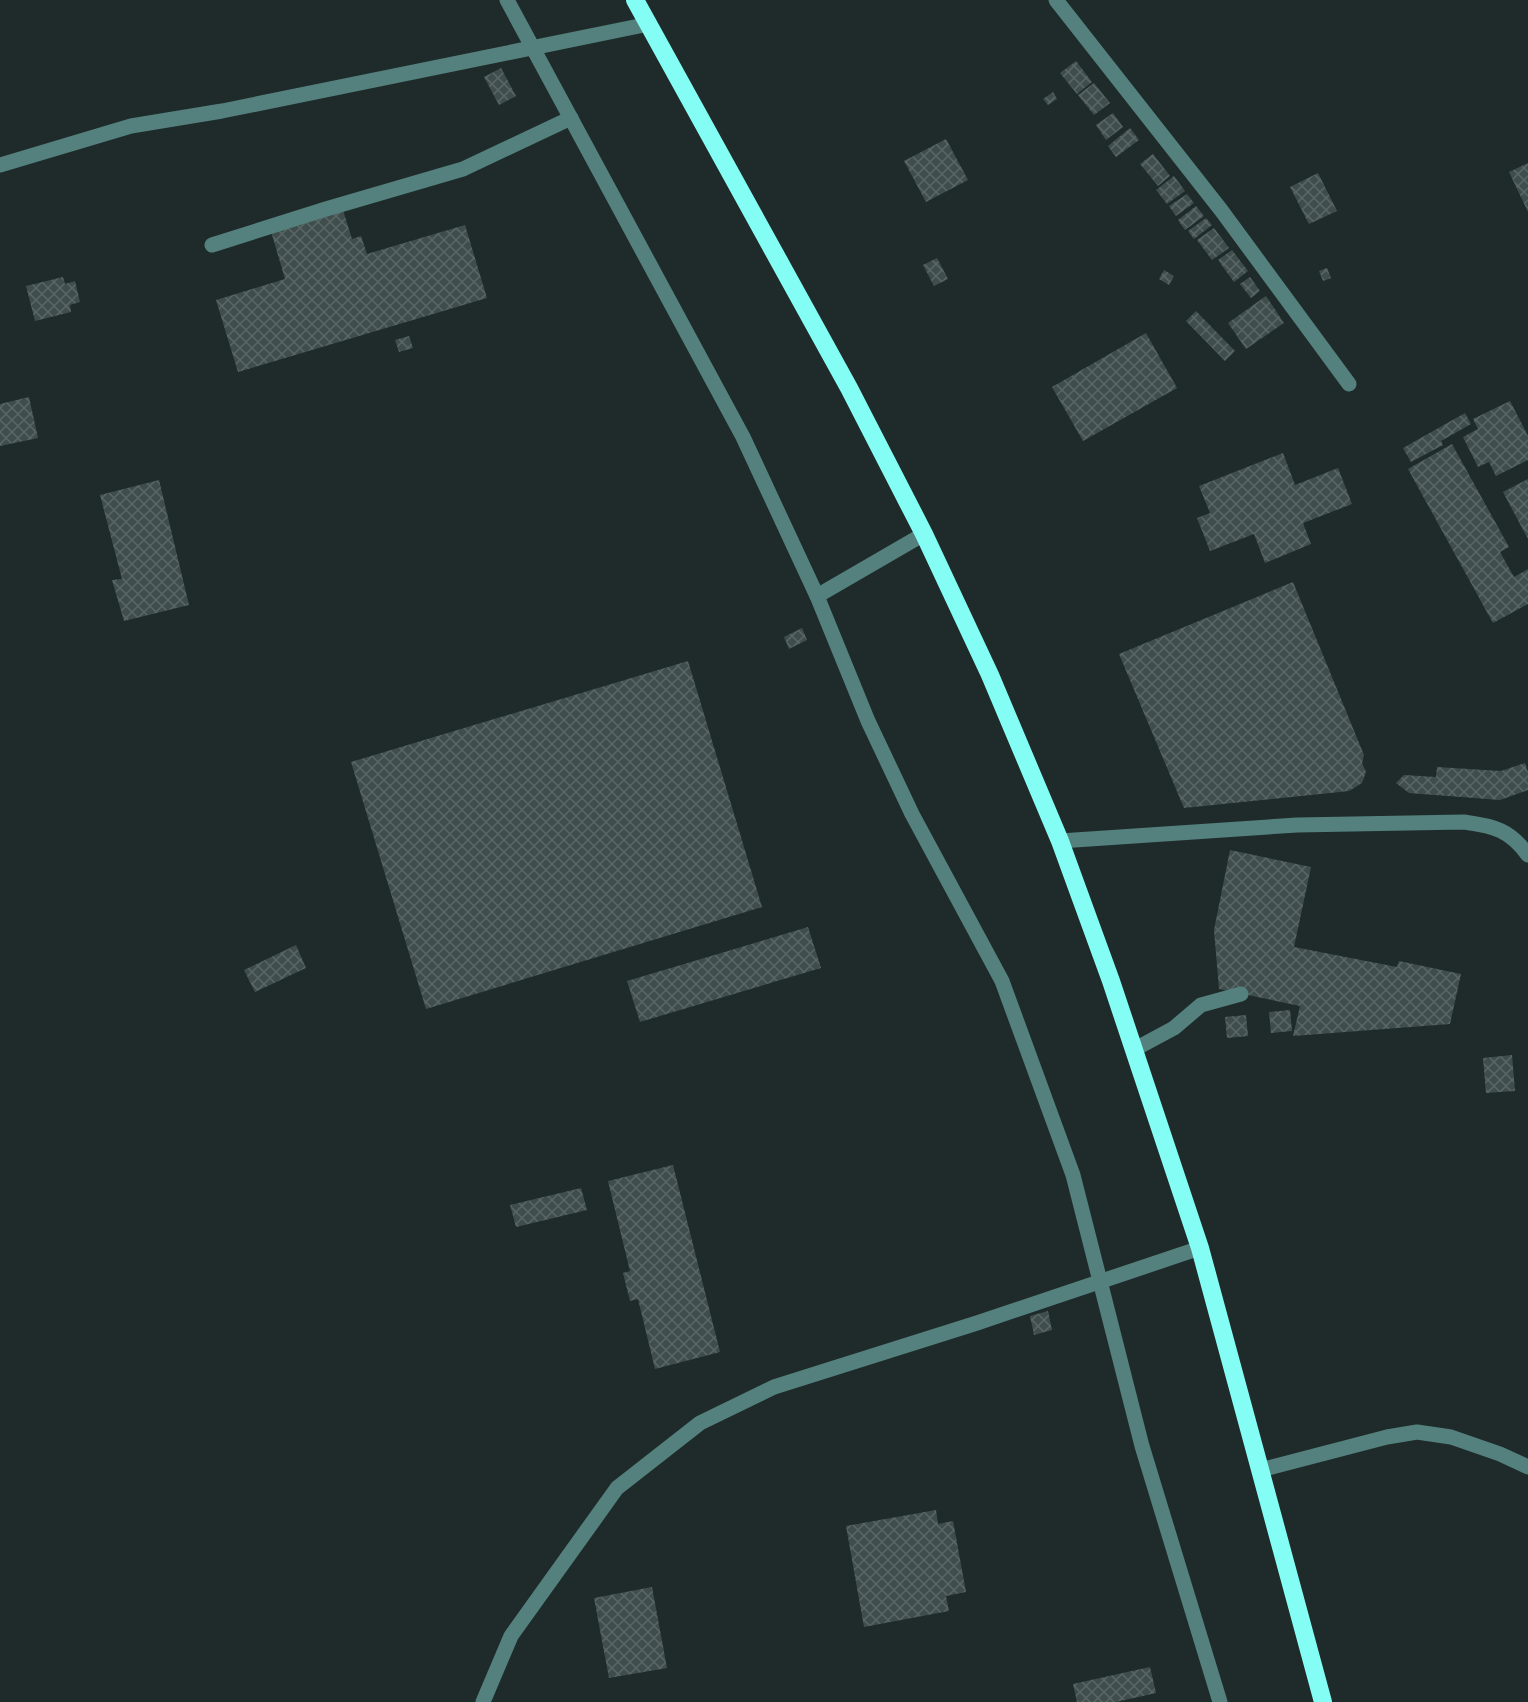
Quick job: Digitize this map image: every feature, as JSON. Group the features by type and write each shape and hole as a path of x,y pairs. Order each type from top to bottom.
{"highway":[{"path":"635,0 849,388 924,534 985,664 1060,841 1112,981 1200,1248 1323,1702"}],"street":[{"path":"507,0 743,437 817,596 868,721 912,814 1002,981 1072,1175 1142,1446 1220,1702"},
{"path":"1056,0 1221,210 1349,384"},
{"path":"0,165 130,126 222,111 648,24"},
{"path":"212,245 326,208 463,169 571,118"},
{"path":"817,596 924,534"},
{"path":"1060,841 1297,825 1464,822 1487,825 1505,832 1518,841 1528,855"},
{"path":"1135,1048 1174,1028 1201,1005 1241,994"},
{"path":"483,1702 511,1636 617,1488 700,1423 774,1387 977,1323 1200,1248"},
{"path":"1260,1470 1387,1437 1417,1432 1451,1437 1500,1454 1528,1467"}],"building":[{"path":"1076,61 1092,82 1077,94 1060,73"},
{"path":"501,68 516,96 499,105 484,77"},
{"path":"1094,83 1110,103 1094,115 1078,95"},
{"path":"1053,92 1057,99 1048,105 1043,99"},
{"path":"1113,113 1123,127 1106,140 1096,125"},
{"path":"1130,128 1139,140 1116,157 1108,146"},
{"path":"946,139 968,180 926,202 904,161"},
{"path":"1153,154 1170,176 1158,186 1140,164"},
{"path":"1528,163 1528,212 1509,172"},
{"path":"1318,173 1337,211 1309,224 1290,187"},
{"path":"1174,176 1185,191 1167,204 1156,190"},
{"path":"1187,194 1194,203 1176,216 1169,206"},
{"path":"1196,206 1204,216 1185,230 1178,220"},
{"path":"342,207 352,239 361,236 367,254 465,225 487,298 238,372 216,300 285,279 270,228"},
{"path":"1206,218 1212,225 1194,239 1188,231"},
{"path":"1214,228 1229,248 1212,260 1197,240"},
{"path":"1232,250 1248,271 1234,282 1218,260"},
{"path":"937,258 948,279 934,286 923,265"},
{"path":"1327,268 1331,278 1323,281 1319,271"},
{"path":"1164,270 1174,276 1169,285 1159,279"},
{"path":"63,277 65,284 75,281 80,302 70,305 71,312 35,321 26,286"},
{"path":"1250,277 1260,291 1251,298 1240,284"},
{"path":"1266,296 1284,323 1246,349 1228,323"},
{"path":"1196,311 1235,351 1225,361 1186,321"},
{"path":"1146,333 1177,388 1083,441 1052,387"},
{"path":"409,336 413,348 399,352 395,340"},
{"path":"29,397 38,438 0,446 0,404"},
{"path":"1510,401 1528,436 1528,460 1496,476 1489,462 1478,467 1463,437 1478,429 1473,419"},
{"path":"1465,413 1471,424 1441,441 1443,445 1411,462 1403,448"},
{"path":"1452,444 1509,547 1500,552 1514,577 1528,569 1528,604 1493,623 1408,469"},
{"path":"1283,453 1295,485 1338,468 1352,504 1303,523 1311,544 1265,563 1254,534 1210,551 1197,518 1210,513 1199,486"},
{"path":"1528,479 1528,539 1503,492"},
{"path":"159,480 189,605 124,621 112,580 122,579 100,495"},
{"path":"1293,582 1364,755 1362,763 1366,772 1362,783 1349,791 1184,808 1119,654"},
{"path":"802,628 807,640 789,649 784,637"},
{"path":"688,661 762,907 426,1009 351,762"},
{"path":"1525,763 1528,772 1528,790 1500,800 1409,793 1396,783 1404,775 1436,777 1437,767 1501,771"},
{"path":"1230,850 1311,867 1294,947 1397,967 1399,961 1461,974 1450,1024 1293,1036 1300,1006 1219,989 1214,930"},
{"path":"808,927 821,968 640,1022 627,981"},
{"path":"296,945 306,968 255,992 244,970"},
{"path":"1290,1010 1292,1031 1271,1033 1269,1012"},
{"path":"1246,1015 1248,1036 1227,1038 1225,1017"},
{"path":"1512,1055 1515,1091 1486,1093 1483,1058"},
{"path":"673,1165 720,1352 655,1369 638,1299 630,1301 623,1273 630,1271 608,1181"},
{"path":"581,1188 587,1210 516,1227 510,1205"},
{"path":"1048,1311 1052,1330 1034,1335 1030,1316"},
{"path":"936,1510 938,1524 953,1521 966,1592 946,1596 949,1611 864,1627 846,1526"},
{"path":"652,1587 667,1668 609,1678 594,1598"},
{"path":"1150,1667 1156,1693 1116,1702 1077,1702 1073,1684"}]}
